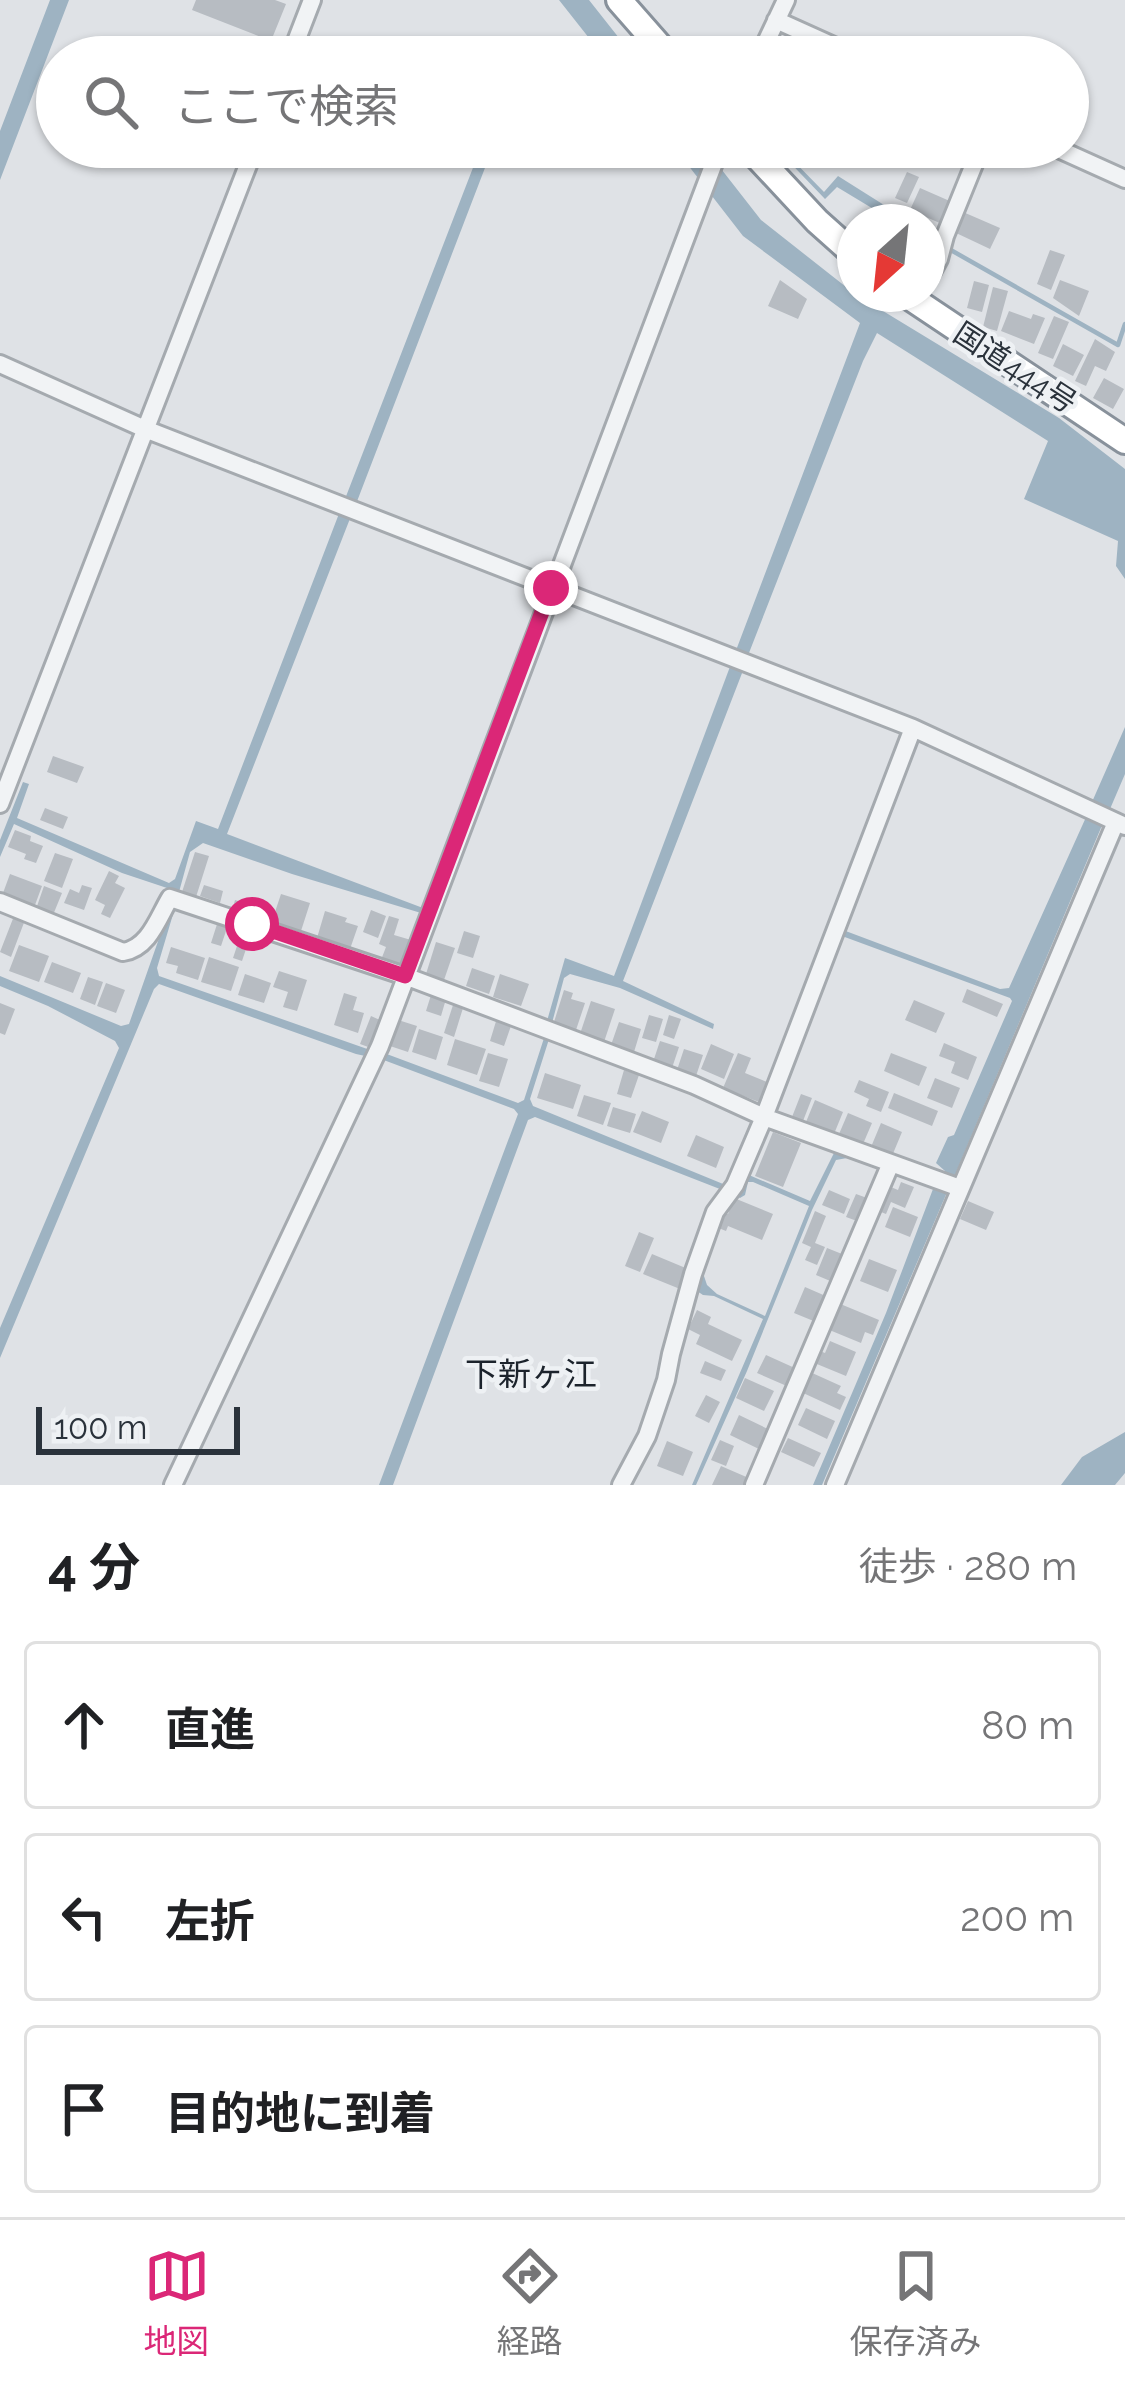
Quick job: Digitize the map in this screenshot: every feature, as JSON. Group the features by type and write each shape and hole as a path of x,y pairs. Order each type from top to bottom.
{"highway":[{"path":"619,0 651,36"},
{"path":"768,168 837,238"},
{"name":"国道444号","path":"945,312 1124,437"}],"street":[{"path":"298,36 312,0"},
{"path":"769,36 786,0"},
{"path":"776,20 811,36"},
{"path":"1089,163 1125,179"},
{"path":"0,804 247,168"},
{"path":"172,1485 368,1076 711,168"},
{"path":"945,236 973,168"},
{"path":"0,364 145,429 913,728 1121,824 835,1485"},
{"path":"621,1485 647,1436 715,1212 735,1185 764,1117 913,728"},
{"path":"0,902 123,952 145,941 170,898 405,976 694,1085 764,1117 960,1188"},
{"path":"754,1485 891,1163"}],"water":[{"path":"50,0 69,0 55,36 36,36"},
{"path":"559,0 589,0 617,36 587,36"},
{"path":"36,37 36,86 0,180 0,131"},
{"path":"473,168 485,168 356,504 345,499"},
{"path":"690,168 720,168 761,220 837,280 837,306 743,236"},
{"path":"795,168 824,192 838,176 882,204 865,204 837,187 825,199"},
{"path":"845,312 885,312 1059,418 1125,469 1125,579 1116,566 1118,541 1024,499 1048,441 877,333 747,658 735,653 860,323"},
{"path":"340,511 351,516 227,834 423,908 421,913 203,843 190,852 179,892 122,873 14,824 0,857 0,840 23,782 29,784 17,818 169,883 175,879 196,821 218,829"},
{"path":"731,664 744,668 623,981 714,1024 713,1029 620,988 570,974 564,978 552,1023 547,1021 565,958 614,976"},
{"path":"1125,727 1125,774 1110,809 1092,802"},
{"path":"1087,815 1103,823 955,1175 949,1179 936,1163 948,1137 954,1135 1012,1001 842,936 843,930 1000,989 1009,988"},
{"path":"169,910 174,911 157,968 159,976 373,1051 370,1057 356,1054 159,984 0,1358 0,1328 119,1048 115,1041 48,1006 0,986 0,976 121,1026 129,1024"},
{"path":"545,1035 550,1036 530,1099 533,1106 728,1186 725,1191 535,1117 528,1120 393,1485 379,1485 518,1114 381,1059 384,1053 518,1103 524,1100"},
{"path":"768,1126 749,1175 810,1201 836,1149 948,1190 822,1485 813,1485 933,1189 847,1158 836,1160 747,1371 696,1485 692,1485 763,1319 694,1289 701,1267 707,1285 717,1294 765,1316 809,1206 753,1182 748,1182 745,1195 734,1195"},
{"path":"1125,1432 1125,1473 1115,1485 1061,1485 1082,1457"}],"building":[{"path":"196,0 286,4 273,36 258,36 192,10"},
{"path":"907,172 919,177 907,203 895,198"},
{"path":"920,188 952,202 945,217 945,204 913,204"},
{"path":"963,212 1000,228 990,249 954,232"},
{"path":"1050,250 1065,255 1051,290 1037,284"},
{"path":"780,280 807,299 798,319 768,306"},
{"path":"1060,280 1089,291 1079,316 1053,298"},
{"path":"974,281 989,285 982,312 967,308"},
{"path":"993,287 1008,291 997,331 983,327"},
{"path":"1009,311 1031,319 1033,314 1045,318 1034,344 1001,331"},
{"path":"1054,316 1069,322 1053,359 1038,353"},
{"path":"1095,339 1115,352 1106,371 1095,366 1086,386 1075,381"},
{"path":"1063,344 1084,355 1073,376 1053,366"},
{"path":"1104,378 1124,389 1113,409 1093,398"},
{"path":"53,756 84,767 77,783 47,772"},
{"path":"45,808 68,817 63,829 40,820"},
{"path":"15,830 43,846 36,863 8,847"},
{"path":"195,852 209,856 196,897 182,892"},
{"path":"55,853 73,859 62,888 44,881"},
{"path":"109,871 119,876 115,883 125,888 110,918 101,914 105,905 95,900"},
{"path":"10,874 42,886 35,905 3,893"},
{"path":"82,885 92,888 84,910 64,903 70,889 79,893"},
{"path":"204,885 223,891 220,903 200,896"},
{"path":"44,886 62,893 53,915 36,909"},
{"path":"281,894 310,903 301,931 272,921"},
{"path":"235,900 258,907 254,918 232,911"},
{"path":"371,910 386,916 378,938 363,932"},
{"path":"325,911 358,926 350,949 317,938"},
{"path":"14,916 25,920 11,957 0,952"},
{"path":"389,916 399,919 394,935 411,940 401,967 381,960 386,947 379,944"},
{"path":"218,921 228,925 221,946 211,943"},
{"path":"464,931 480,936 473,958 457,953"},
{"path":"241,934 250,937 242,961 233,958"},
{"path":"436,942 455,948 444,980 426,974"},
{"path":"19,945 49,956 39,982 9,971"},
{"path":"171,947 205,958 198,980 176,973 178,966 166,963"},
{"path":"209,957 239,967 231,991 201,982"},
{"path":"52,962 81,973 73,993 44,982"},
{"path":"472,968 495,976 489,994 466,986"},
{"path":"279,971 307,980 297,1011 283,1007 288,992 273,987"},
{"path":"245,974 271,983 264,1003 238,995"},
{"path":"500,974 529,984 521,1006 493,997"},
{"path":"88,977 103,982 95,1005 80,999"},
{"path":"106,983 125,990 116,1013 97,1006"},
{"path":"967,989 1003,1004 997,1017 962,1002"},
{"path":"564,990 573,993 571,999 585,1003 576,1030 554,1022"},
{"path":"344,993 357,997 353,1010 364,1013 358,1033 334,1025"},
{"path":"431,995 446,999 441,1016 426,1011"},
{"path":"914,1000 945,1013 936,1033 905,1020"},
{"path":"591,1001 615,1009 604,1042 580,1034"},
{"path":"0,1003 15,1009 5,1035 0,1033"},
{"path":"453,1005 463,1008 454,1037 444,1033"},
{"path":"649,1015 663,1019 656,1042 642,1038"},
{"path":"669,1015 681,1019 674,1039 663,1035"},
{"path":"371,1016 382,1021 371,1048 360,1044"},
{"path":"497,1018 512,1023 504,1046 490,1041"},
{"path":"395,1019 417,1026 408,1052 387,1045"},
{"path":"619,1022 641,1029 634,1052 611,1045"},
{"path":"419,1029 443,1037 436,1060 412,1052"},
{"path":"455,1039 486,1049 477,1075 447,1065"},
{"path":"660,1041 679,1047 672,1068 653,1062"},
{"path":"944,1043 977,1057 968,1080 951,1073 955,1062 939,1056"},
{"path":"711,1044 734,1054 724,1079 701,1069"},
{"path":"684,1049 703,1055 696,1076 677,1070"},
{"path":"488,1053 508,1059 499,1087 479,1081"},
{"path":"738,1053 751,1058 745,1073 772,1084 764,1104 723,1088"},
{"path":"891,1053 927,1067 919,1086 884,1071"},
{"path":"624,1070 639,1075 631,1098 617,1094"},
{"path":"545,1073 581,1085 573,1109 537,1098"},
{"path":"935,1078 960,1088 952,1108 927,1098"},
{"path":"859,1080 889,1092 881,1112 866,1106 869,1099 854,1092"},
{"path":"894,1093 938,1111 932,1126 888,1108"},
{"path":"801,1094 812,1098 803,1121 792,1117"},
{"path":"584,1095 611,1103 603,1125 577,1116"},
{"path":"815,1100 843,1112 834,1134 806,1122"},
{"path":"613,1107 636,1114 630,1133 607,1126"},
{"path":"642,1111 669,1122 661,1143 633,1132"},
{"path":"848,1113 872,1123 863,1144 839,1134"},
{"path":"881,1123 902,1132 892,1156 871,1147"},
{"path":"773,1132 801,1143 783,1187 755,1176"},
{"path":"696,1135 724,1147 716,1168 687,1156"},
{"path":"901,1182 914,1187 905,1208 891,1202 886,1214 876,1210 886,1185 898,1190"},
{"path":"829,1190 850,1199 844,1214 822,1205"},
{"path":"856,1194 867,1198 857,1221 846,1217"},
{"path":"734,1198 773,1214 762,1240 728,1226 726,1231 716,1227"},
{"path":"968,1201 994,1212 986,1230 960,1219"},
{"path":"893,1207 918,1217 910,1237 885,1227"},
{"path":"815,1211 826,1216 815,1243 825,1247 817,1265 805,1260 811,1247 802,1243"},
{"path":"639,1232 654,1238 640,1272 625,1266"},
{"path":"827,1248 847,1256 835,1283 816,1275"},
{"path":"652,1254 688,1269 680,1289 643,1274"},
{"path":"869,1259 897,1270 888,1292 860,1281"},
{"path":"805,1287 828,1297 816,1322 794,1313"},
{"path":"838,1303 879,1320 873,1335 865,1332 861,1343 827,1329"},
{"path":"697,1310 711,1317 708,1324 742,1340 732,1361 696,1344 700,1335 688,1329"},
{"path":"830,1341 856,1352 846,1376 812,1362 817,1350 825,1353"},
{"path":"766,1355 797,1369 789,1387 757,1373"},
{"path":"705,1361 726,1370 721,1381 700,1373"},
{"path":"810,1372 841,1386 837,1393 846,1397 840,1410 801,1392"},
{"path":"745,1378 774,1391 764,1411 736,1398"},
{"path":"706,1395 720,1402 709,1423 695,1416"},
{"path":"806,1408 835,1421 827,1439 798,1425"},
{"path":"739,1415 770,1430 761,1450 730,1435"},
{"path":"788,1438 821,1453 814,1467 781,1452"},
{"path":"720,1440 734,1446 726,1466 711,1460"},
{"path":"667,1441 693,1452 683,1476 657,1466"},
{"path":"721,1466 751,1479 748,1485 712,1485"}],"waterway":[{"path":"949,249 1118,345 1125,324"}],"district":[{"name":"下新ヶ江","path":"531,1374"}],"route":[{"path":"252,924 405,976 551,588"}]}
